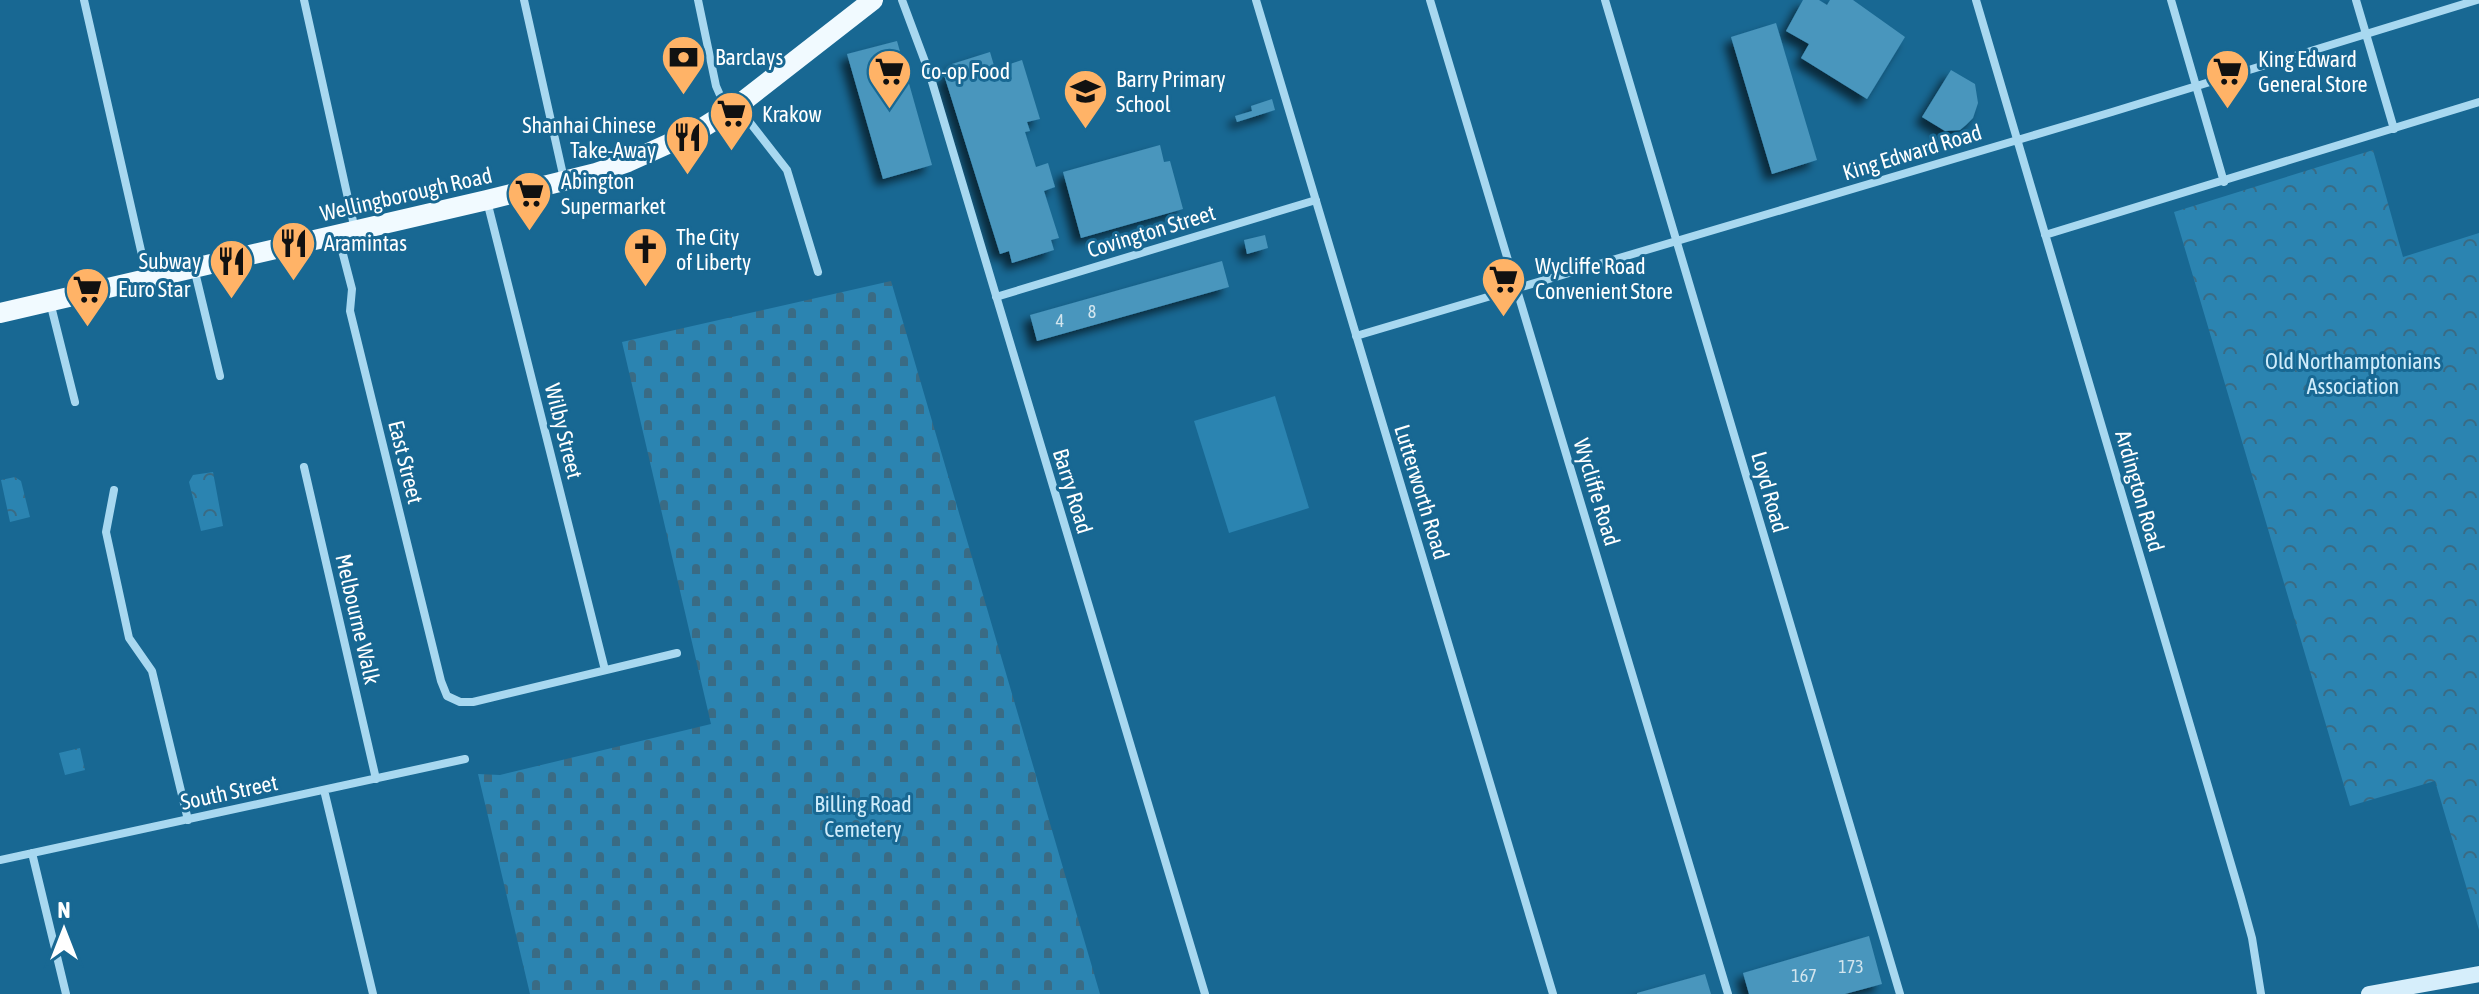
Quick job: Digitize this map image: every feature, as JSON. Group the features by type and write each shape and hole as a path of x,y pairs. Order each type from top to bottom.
{"main road":[{"name":"Wellingborough Road","path":"0,313 487,200 564,181 653,152 699,130 733,109 873,0"}],"street":[{"path":"84,0 147,277"},
{"name":"East Street","path":"304,0 346,233 352,289 350,311 447,696 460,702 473,702 605,670"},
{"path":"524,0 564,181"},
{"path":"698,0 716,86 787,170 818,272"},
{"name":"Barry Road","path":"902,0 930,75 1205,994"},
{"name":"Lutterworth Road","path":"1256,0 1553,994"},
{"name":"Wycliffe Road","path":"1430,0 1728,994"},
{"name":"Loyd Road","path":"1605,0 1900,994"},
{"name":"Ardington Road","path":"1976,0 2241,898 2252,938 2261,994"},
{"path":"2171,0 2224,182"},
{"path":"2356,0 2394,129"},
{"name":"King Edward Road","path":"1356,336 2477,0"},
{"path":"2045,235 2479,102"},
{"name":"Wilby Street","path":"487,200 605,670"},
{"name":"Covington Street","path":"996,297 1316,200"},
{"path":"194,267 220,376"},
{"path":"50,302 75,402"},
{"name":"Melbourne Walk","path":"304,467 376,779"},
{"path":"114,490 106,532 122,608 129,638 152,671 188,820"},
{"path":"605,670 677,653"},
{"name":"South Street","path":"0,860 465,759"},
{"path":"324,790 373,994"},
{"path":"32,853 66,994"},
{"path":"2369,994 2479,974"}],"green space":[{"name":"Old Northamptonians Association","path":"2373,150 2403,257 2479,233 2479,930 2435,781 2350,806 2174,212"},
{"name":"Billing Road Cemetery","path":"891,281 1100,994 530,994 478,774 500,775 711,724 622,342"},
{"path":"1275,396 1309,508 1229,533 1194,421"},
{"path":"213,472 223,526 201,531 189,482 193,475"},
{"path":"15,477 21,481 30,517 10,522 1,480"},
{"path":"80,748 85,770 65,775 59,753"}],"building":[{"path":"1803,0 1819,0 1827,5 1830,0 1853,0 1905,37 1867,99 1801,58 1809,44 1786,31"},
{"path":"1776,23 1817,160 1772,174 1731,37"},
{"name":"Co-op Food","path":"897,41 932,165 883,179 847,54"},
{"path":"990,52 995,69 1022,60 1040,119 1027,122 1030,131 1025,132 1036,167 1048,163 1055,187 1044,191 1059,238 1051,240 1054,250 1012,263 1009,251 1000,254 944,75 954,72 952,64"},
{"path":"1951,70 1975,84 1978,103 1973,118 1966,125 1960,130 1945,131 1922,117"},
{"path":"1272,99 1275,110 1237,122 1235,116 1252,111 1251,106"},
{"path":"1160,145 1164,162 1170,161 1183,209 1081,238 1063,172"},
{"path":"1265,235 1268,248 1247,254 1244,240"},
{"path":"1222,261 1229,287 1037,341 1030,315"},
{"path":"1869,936 1882,984 1845,994 1749,994 1743,973"},
{"path":"1705,974 1711,994 1637,994 1637,993"}],"place":[{"name":"Barclays","path":"684,96"},
{"name":"Co-op Food","path":"890,110"},
{"name":"King Edward General Store","path":"2227,111"},
{"name":"Barry Primary School","path":"1085,131"},
{"name":"Krakow","path":"731,153"},
{"name":"Shanhai Chinese Take-Away","path":"687,177"},
{"name":"Abington Supermarket","path":"530,233"},
{"name":"Aramintas","path":"293,282"},
{"name":"The City of Liberty","path":"645,289"},
{"name":"Subway","path":"232,300"},
{"name":"Wycliffe Road Convenient Store","path":"1504,318"},
{"name":"Euro Star","path":"87,328"}]}
